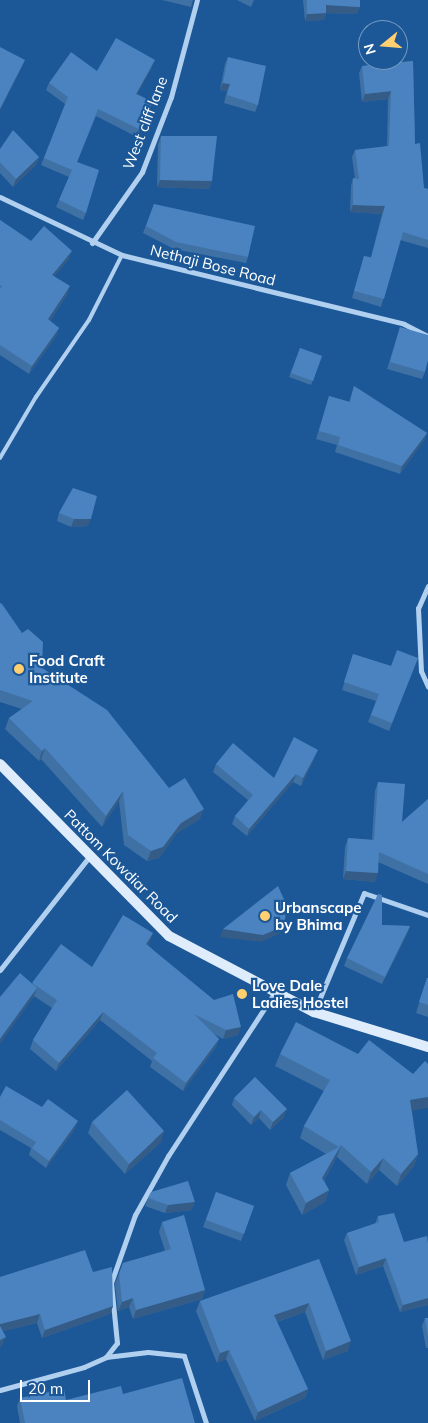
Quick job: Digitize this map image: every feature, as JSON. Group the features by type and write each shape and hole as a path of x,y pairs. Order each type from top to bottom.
{"main road":[{"name":"Pattom Kowdiar Road","path":"0,764 169,936 314,1012 428,1047"}],"street":[{"name":"West cliff lane","path":"92,242 142,172 171,96 198,0"},
{"name":"Nethaji Bose Road","path":"0,197 92,242 122,254 404,324 428,336"},
{"path":"428,586 418,608 421,671 428,687"},
{"path":"0,970 90,857"},
{"path":"314,1012 364,893 428,915"},
{"path":"106,1357 117,1343 112,1283 135,1216 168,1156 275,992"},
{"path":"0,1390 84,1367 106,1357 148,1352 184,1356 206,1423"}],"lane":[{"path":"0,458 36,396 89,320 122,254"}],"building":[{"path":"307,0 360,0 360,7 326,5 326,13 307,14"},
{"path":"116,38 155,60 136,94 153,102 139,129 98,109 77,162 99,170 86,213 59,200 72,170 44,158 68,97 49,83 71,52 97,71"},
{"path":"0,47 25,60 0,109"},
{"path":"228,57 266,66 258,105 227,95 230,84 223,83"},
{"path":"408,61 413,61 415,144 420,143 424,188 428,189 428,240 403,232 384,299 354,291 364,256 371,258 385,206 353,205 353,178 359,179 355,150 389,146 391,91 365,94 362,70 408,70"},
{"path":"13,130 39,157 16,179 0,162 0,149"},
{"path":"161,136 217,136 212,181 160,180"},
{"path":"154,204 255,226 248,257 176,242 146,226"},
{"path":"0,220 31,241 44,226 72,251 52,275 70,286 48,319 59,328 32,366 0,345 0,289 2,286 0,285"},
{"path":"400,327 428,335 428,360 425,372 390,362"},
{"path":"300,348 322,356 313,381 291,373"},
{"path":"354,386 427,433 402,466 338,445 340,437 319,431 329,396 350,402"},
{"path":"73,488 97,496 91,519 74,519 59,513"},
{"path":"0,603 22,633 28,629 43,642 42,668 107,710 169,788 185,778 204,809 181,823 163,847 151,851 128,835 123,791 106,816 45,748 42,751 9,718 33,701 0,690"},
{"path":"397,650 418,658 392,723 371,715 379,694 344,682 353,654 391,666"},
{"path":"294,737 318,750 303,778 296,774 249,829 235,816 253,795 216,764 233,743 274,778"},
{"path":"378,782 405,784 402,822 428,799 428,874 379,852 378,873 346,871 348,838 374,840"},
{"name":"Urbanscape by Bhima","path":"278,886 287,906 284,926 263,935 223,929"},
{"path":"378,894 382,895 382,925 410,926 385,977 347,958"},
{"path":"123,915 153,933 146,944 214,1000 233,994 241,1027 226,1030 194,1014 219,1039 186,1083 153,1058 157,1053 103,1012 59,1063 33,1040 57,1000 32,983 61,944 92,967"},
{"path":"20,973 37,988 0,1039 0,997"},
{"path":"428,978 428,1005 419,1002"},
{"path":"296,1022 358,1054 369,1040 413,1074 425,1061 428,1064 428,1097 410,1100 418,1154 401,1174 383,1158 371,1172 341,1145 322,1178 329,1190 306,1203 290,1173 339,1147 304,1126 330,1080 280,1054"},
{"path":"255,1077 287,1109 273,1122 261,1110 254,1117 234,1098"},
{"path":"6,1086 42,1107 48,1099 78,1121 49,1161 32,1148 36,1142 0,1120 0,1097"},
{"path":"127,1090 164,1131 129,1164 92,1122"},
{"path":"188,1181 195,1202 168,1205 148,1198 151,1192"},
{"path":"216,1192 254,1206 244,1234 206,1220"},
{"path":"394,1213 404,1242 427,1236 428,1243 428,1298 403,1305 386,1258 359,1267 347,1233 379,1222 378,1216"},
{"path":"184,1215 205,1290 136,1310 133,1298 122,1302 119,1274 123,1263 171,1249 162,1222"},
{"path":"85,1250 93,1272 112,1267 113,1306 45,1330 40,1314 0,1324 0,1277"},
{"path":"319,1259 351,1341 326,1351 309,1303 274,1315 308,1389 258,1412 229,1350 220,1353 200,1301"},
{"path":"425,1318 428,1318 428,1337"},
{"path":"0,1326 6,1337 0,1340"},
{"path":"182,1378 195,1423 25,1423 20,1398 64,1389 66,1400 121,1386 123,1394"}],"place":[{"name":"Food Craft Institute","path":"19,669"},
{"name":"Urbanscape by Bhima","path":"265,916"},
{"name":"Love Dale Ladies Hostel","path":"242,994"}]}
